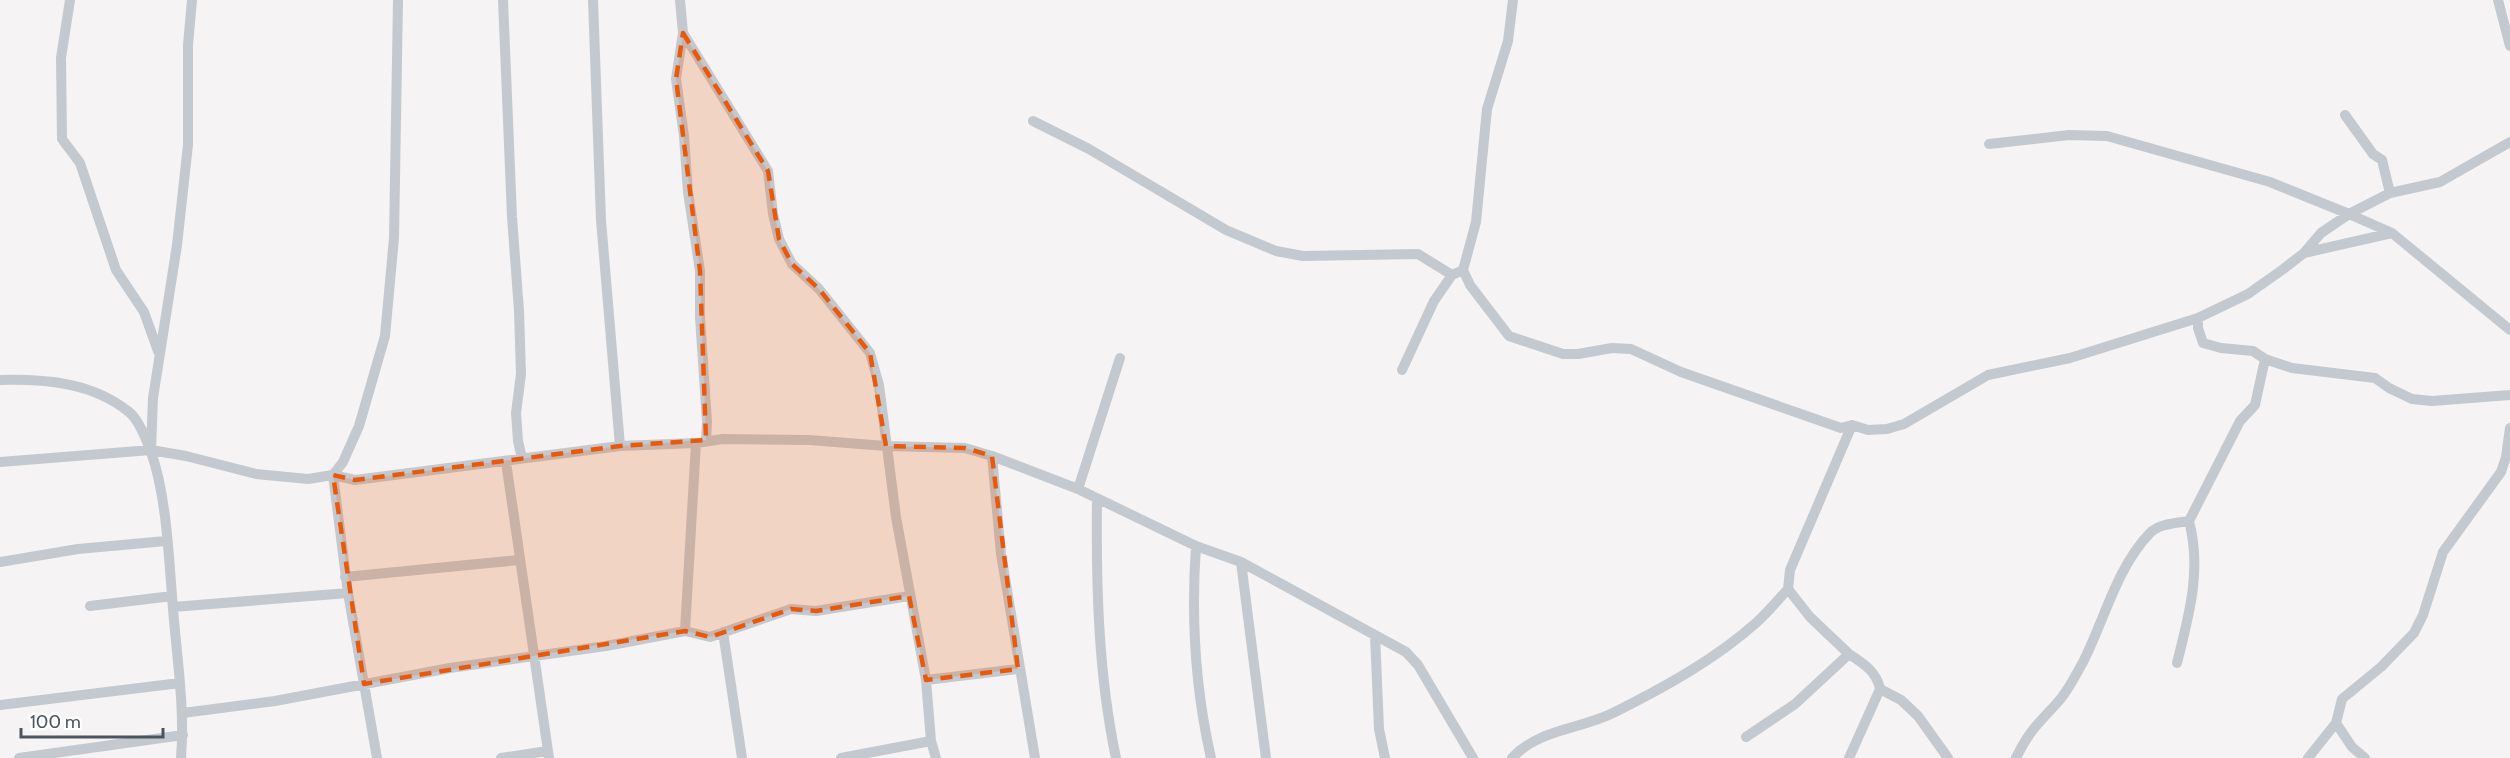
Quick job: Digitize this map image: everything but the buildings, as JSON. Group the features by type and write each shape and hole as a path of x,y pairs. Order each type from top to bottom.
{"street":[{"path":"70,0 61,58 62,139 80,163 116,270 144,312 160,354"},
{"path":"151,450 153,398 177,245 188,145 188,45 192,0"},
{"path":"377,758 345,577 333,475 343,462 359,426 385,336 394,238 398,0"},
{"path":"502,0 512,217 519,311 521,374 516,413 522,458"},
{"path":"593,0 601,220 620,446"},
{"path":"680,0 683,33 676,79 684,136 688,192 700,271 700,318 707,422 701,441 685,631"},
{"path":"1402,370 1434,301 1457,273 1476,222 1487,109 1508,41 1513,0"},
{"path":"2498,0 2510,46"},
{"path":"683,33 768,171 777,230 792,264 819,289 870,353 879,386 909,596 926,680 931,741 936,758"},
{"path":"2344,115 2373,154 2382,160 2390,192"},
{"path":"1033,121 1089,149 1226,230 1276,251 1303,256 1418,254 1457,273 1509,336 1563,354 1578,354 1612,348 1631,349 1682,372 1821,422 1840,428 1852,425 1868,430 1887,429 1904,424 1988,375 2070,358 2198,318 2248,294 2304,253 2321,233 2349,214 2390,192 2440,182 2510,142"},
{"path":"1989,144 2069,135 2107,136 2270,182 2392,233 2510,329"},
{"path":"2304,253 2392,233"},
{"path":"2198,318 2198,328 2203,343 2220,348 2253,351 2265,359 2306,370 2375,378 2412,399 2432,400 2510,395"},
{"path":"1078,489 1119,358"},
{"path":"2177,663 2195,581 2194,540 2189,521 2240,421 2255,405 2265,359"},
{"path":"0,380 62,381 103,396 131,413 151,450 159,483 183,713 181,758"},
{"path":"1512,758 1527,743 1612,714 1689,671 1759,621 1788,589 1790,570 1852,425"},
{"path":"2308,758 2336,723 2342,699 2381,667 2414,633 2423,615 2443,552 2500,472 2506,457 2510,428"},
{"path":"0,462 151,450 186,456 256,474 308,479 333,475 355,480 620,446 701,441 809,440 886,446 965,448 1078,489 1196,546 1241,562 1406,652 1418,665 1473,758"},
{"path":"992,456 1001,554 1018,669 1035,758"},
{"path":"501,758 548,755 506,462"},
{"path":"1097,498 1096,553 1102,666 1116,758"},
{"path":"2016,758 2037,722 2058,703 2081,664 2101,625 2116,587 2139,545 2152,530 2189,521"},
{"path":"0,562 78,549 166,541"},
{"path":"1196,546 1192,599 1195,645 1200,694 1211,758"},
{"path":"345,577 519,560"},
{"path":"1241,562 1266,758"},
{"path":"1788,589 1810,617 1849,654 1868,667 1879,683 1880,689 1849,758"},
{"path":"90,606 348,593"},
{"path":"183,713 275,701 450,668 685,631 710,637 791,609 816,611 909,596"},
{"path":"723,632 742,758"},
{"path":"1375,635 1379,729 1385,758"},
{"path":"1746,736 1796,704 1849,654"},
{"path":"926,680 1018,669"},
{"path":"0,705 180,683"},
{"path":"1880,689 1901,700 1918,716 1948,758"},
{"path":"2336,723 2352,747 2365,758"},
{"path":"19,758 183,735"},
{"path":"842,758 931,741"}],"highlighted area":[{"path":"683,33 768,171 779,239 792,264 819,289 870,353 886,446 965,448 992,456 1018,669 926,680 909,596 816,611 791,609 710,637 685,631 364,684 333,475 355,480 620,446 706,440 700,271 676,79"}]}
